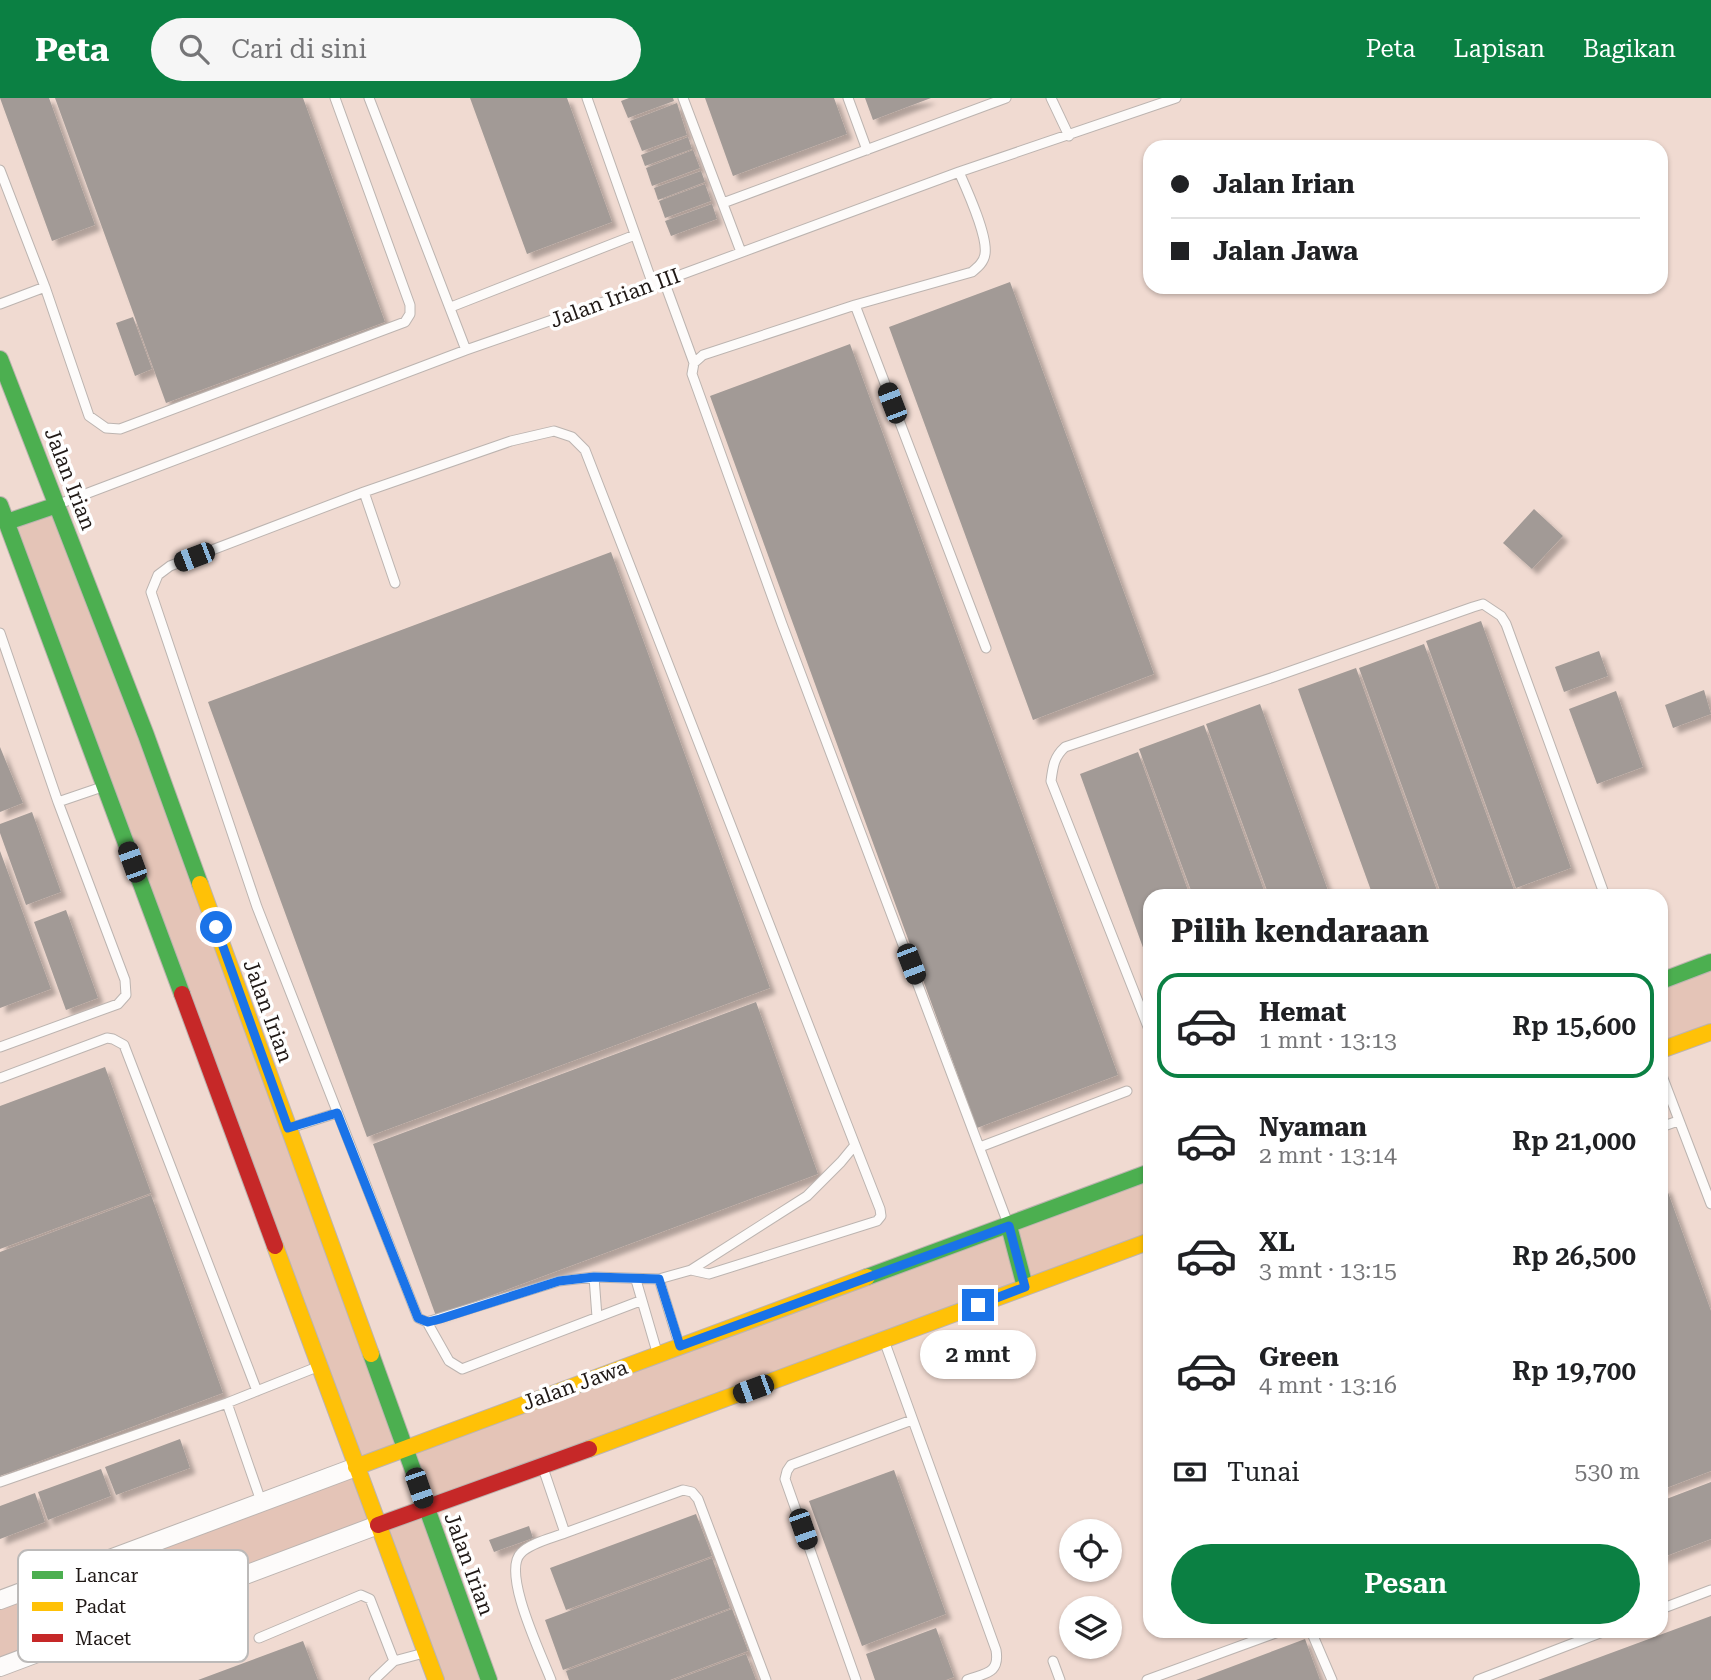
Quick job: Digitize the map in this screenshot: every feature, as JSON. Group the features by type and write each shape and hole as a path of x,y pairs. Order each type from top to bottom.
{"street":[{"name":"Jalan Irian","path":"0,359 146,735 489,1680"},
{"path":"0,505 3,524 104,786 436,1680"},
{"path":"3,524 57,505"},
{"path":"1668,978 1711,962"},
{"path":"1668,1047 1711,1032"},
{"name":"Jalan Jawa","path":"136,1550 405,1447 1143,1175"},
{"path":"1009,1226 1025,1287"},
{"path":"248,1574 1143,1244"},
{"name":"Jalan Jawa","path":"0,1600 18,1593"},
{"path":"0,1667 18,1660"}],"lane":[{"path":"0,170 45,288 89,416 106,428 120,429 405,322 410,314 410,305 335,98"},
{"path":"369,98 466,350"},
{"path":"587,98 653,285"},
{"path":"683,98 741,252"},
{"path":"848,98 867,150"},
{"path":"723,203 1006,98"},
{"path":"1051,98 1069,136"},
{"name":"Jalan Irian III","path":"57,505 466,350 653,285 959,172 1176,98"},
{"path":"694,363 703,355 972,272 980,266 985,257 986,244 959,172"},
{"path":"450,307 635,235"},
{"path":"664,281 694,363 692,374 782,624 1009,1226"},
{"path":"0,304 45,288"},
{"path":"855,306 986,648"},
{"path":"691,1270 709,1273 877,1221 881,1216 880,1209 629,558 580,443 554,431 511,441 364,492 170,566 158,575 151,592 257,907 418,1318 428,1322 559,1281 594,1277 659,1279 691,1270 807,1196 855,1145"},
{"path":"364,492 395,583"},
{"path":"1143,1014 1051,781 1053,762 1058,754 1065,747 1483,604 1501,616 1506,624 1602,889"},
{"path":"0,633 58,802 128,991 118,1004 0,1047"},
{"path":"58,802 104,786"},
{"path":"0,1078 107,1038 113,1038 124,1045 257,1391"},
{"path":"980,1147 1127,1091"},
{"path":"1668,1093 1711,1204"},
{"path":"288,1128 337,1113"},
{"path":"1668,1125 1678,1121"},
{"path":"594,1277 597,1317"},
{"path":"659,1279 680,1346"},
{"path":"636,1280 658,1355"},
{"path":"428,1322 449,1361 463,1369 640,1301"},
{"path":"884,1340 996,1650 998,1661 995,1667 990,1672 967,1680"},
{"path":"0,1482 227,1403 319,1366"},
{"path":"227,1403 261,1504"},
{"path":"856,1680 786,1479 787,1471 791,1465 912,1420"},
{"path":"543,1466 565,1533"},
{"path":"551,1680 517,1591 514,1570 516,1559 522,1551 565,1533 682,1490 692,1492 698,1499 766,1680"},
{"path":"1668,1606 1711,1590"},
{"path":"259,1638 365,1595 370,1599 394,1661"},
{"path":"1147,1680 1262,1638"},
{"path":"1314,1638 1332,1680"},
{"path":"1478,1680 1587,1638"},
{"path":"374,1680 394,1661 426,1653"},
{"path":"1054,1661 1060,1680"}],"shaded area":[{"path":"0,98 1711,98 1711,1680 0,1680"},
{"path":"57,505 405,1447 1143,1176 1143,1244 426,1508 405,1448 357,1467 378,1525 248,1574 248,1550 131,1550 356,1466 7,522"},
{"path":"1711,961 1711,1032 1668,1047 1668,978"},
{"path":"426,1508 489,1680 436,1680 378,1525"},
{"path":"18,1592 18,1660 0,1667 0,1599"}],"building":[{"path":"0,98 49,98 95,225 52,241"},
{"path":"55,98 303,98 385,322 166,403"},
{"path":"470,98 567,98 612,222 527,254"},
{"path":"629,98 673,98 674,101 628,118 621,101"},
{"path":"705,98 834,98 847,134 733,176"},
{"path":"865,98 931,98 873,120"},
{"path":"677,103 687,135 642,151 630,121"},
{"path":"688,137 692,149 645,166 641,155"},
{"path":"693,150 700,168 652,186 646,168"},
{"path":"701,171 705,182 658,200 654,188"},
{"path":"705,184 711,201 665,218 659,201"},
{"path":"712,204 717,219 671,236 665,221"},
{"path":"1010,282 1154,674 1033,720 889,327"},
{"path":"133,317 152,369 135,376 116,323"},
{"path":"850,344 1118,1075 977,1128 710,396"},
{"path":"1534,509 1563,536 1532,569 1503,543"},
{"path":"611,552 770,988 367,1137 208,702"},
{"path":"1481,621 1571,868 1516,888 1426,641"},
{"path":"1424,644 1514,889 1439,889 1359,668"},
{"path":"1599,651 1608,676 1564,692 1555,667"},
{"path":"1356,668 1436,889 1370,889 1298,689"},
{"path":"1704,690 1711,714 1673,728 1665,705"},
{"path":"1616,691 1643,767 1597,784 1569,709"},
{"path":"1260,704 1327,889 1266,889 1206,724"},
{"path":"1204,725 1263,889 1190,889 1139,749"},
{"path":"0,747 23,803 0,812"},
{"path":"1138,752 1187,889 1143,889 1143,947 1080,774"},
{"path":"32,812 61,892 26,905 0,833 0,824"},
{"path":"0,851 51,989 0,1008"},
{"path":"66,910 98,998 66,1010 34,922"},
{"path":"756,1002 818,1174 436,1316 373,1144"},
{"path":"105,1067 151,1193 0,1249 0,1106"},
{"path":"1668,1193 1711,1311 1711,1471 1668,1487"},
{"path":"151,1195 223,1393 0,1476 0,1252"},
{"path":"180,1439 190,1468 116,1495 105,1467"},
{"path":"101,1469 111,1496 48,1520 38,1492"},
{"path":"894,1470 946,1614 862,1646 809,1501"},
{"path":"1711,1482 1711,1539 1668,1555 1668,1498"},
{"path":"35,1493 45,1522 0,1539 0,1506"},
{"path":"696,1514 712,1556 566,1610 550,1568"},
{"path":"529,1526 533,1538 494,1552 489,1540"},
{"path":"712,1558 730,1608 563,1670 545,1620"},
{"path":"732,1609 748,1651 670,1680 569,1680 566,1671"},
{"path":"1711,1616 1711,1680 1538,1680 1652,1638 1668,1638 1668,1632"},
{"path":"936,1628 954,1677 946,1680 875,1680 866,1654"},
{"path":"1305,1639 1320,1680 1196,1680"},
{"path":"303,1641 318,1680 198,1680"},
{"path":"746,1654 756,1680 675,1680"}],"traffic: fast":[{"path":"0,359 146,735 200,884"},
{"path":"0,505 182,994"},
{"path":"7,522 57,505"},
{"path":"1668,978 1711,962"},
{"path":"867,1277 1143,1175"},
{"path":"1009,1226 1025,1287"},
{"path":"371,1354 489,1680"}],"traffic: slow":[{"path":"200,884 371,1354"},
{"path":"1668,1047 1711,1032"},
{"path":"589,1449 1143,1244"},
{"path":"275,1246 436,1680"},
{"path":"356,1467 867,1277"}],"traffic: jam":[{"path":"182,994 275,1246"},
{"path":"378,1525 589,1449"}],"route":[{"path":"216,927 288,1128 337,1113 418,1318 428,1322 440,1319 559,1281 594,1277 659,1279 680,1346 1009,1226 1025,1287 978,1305"}]}
